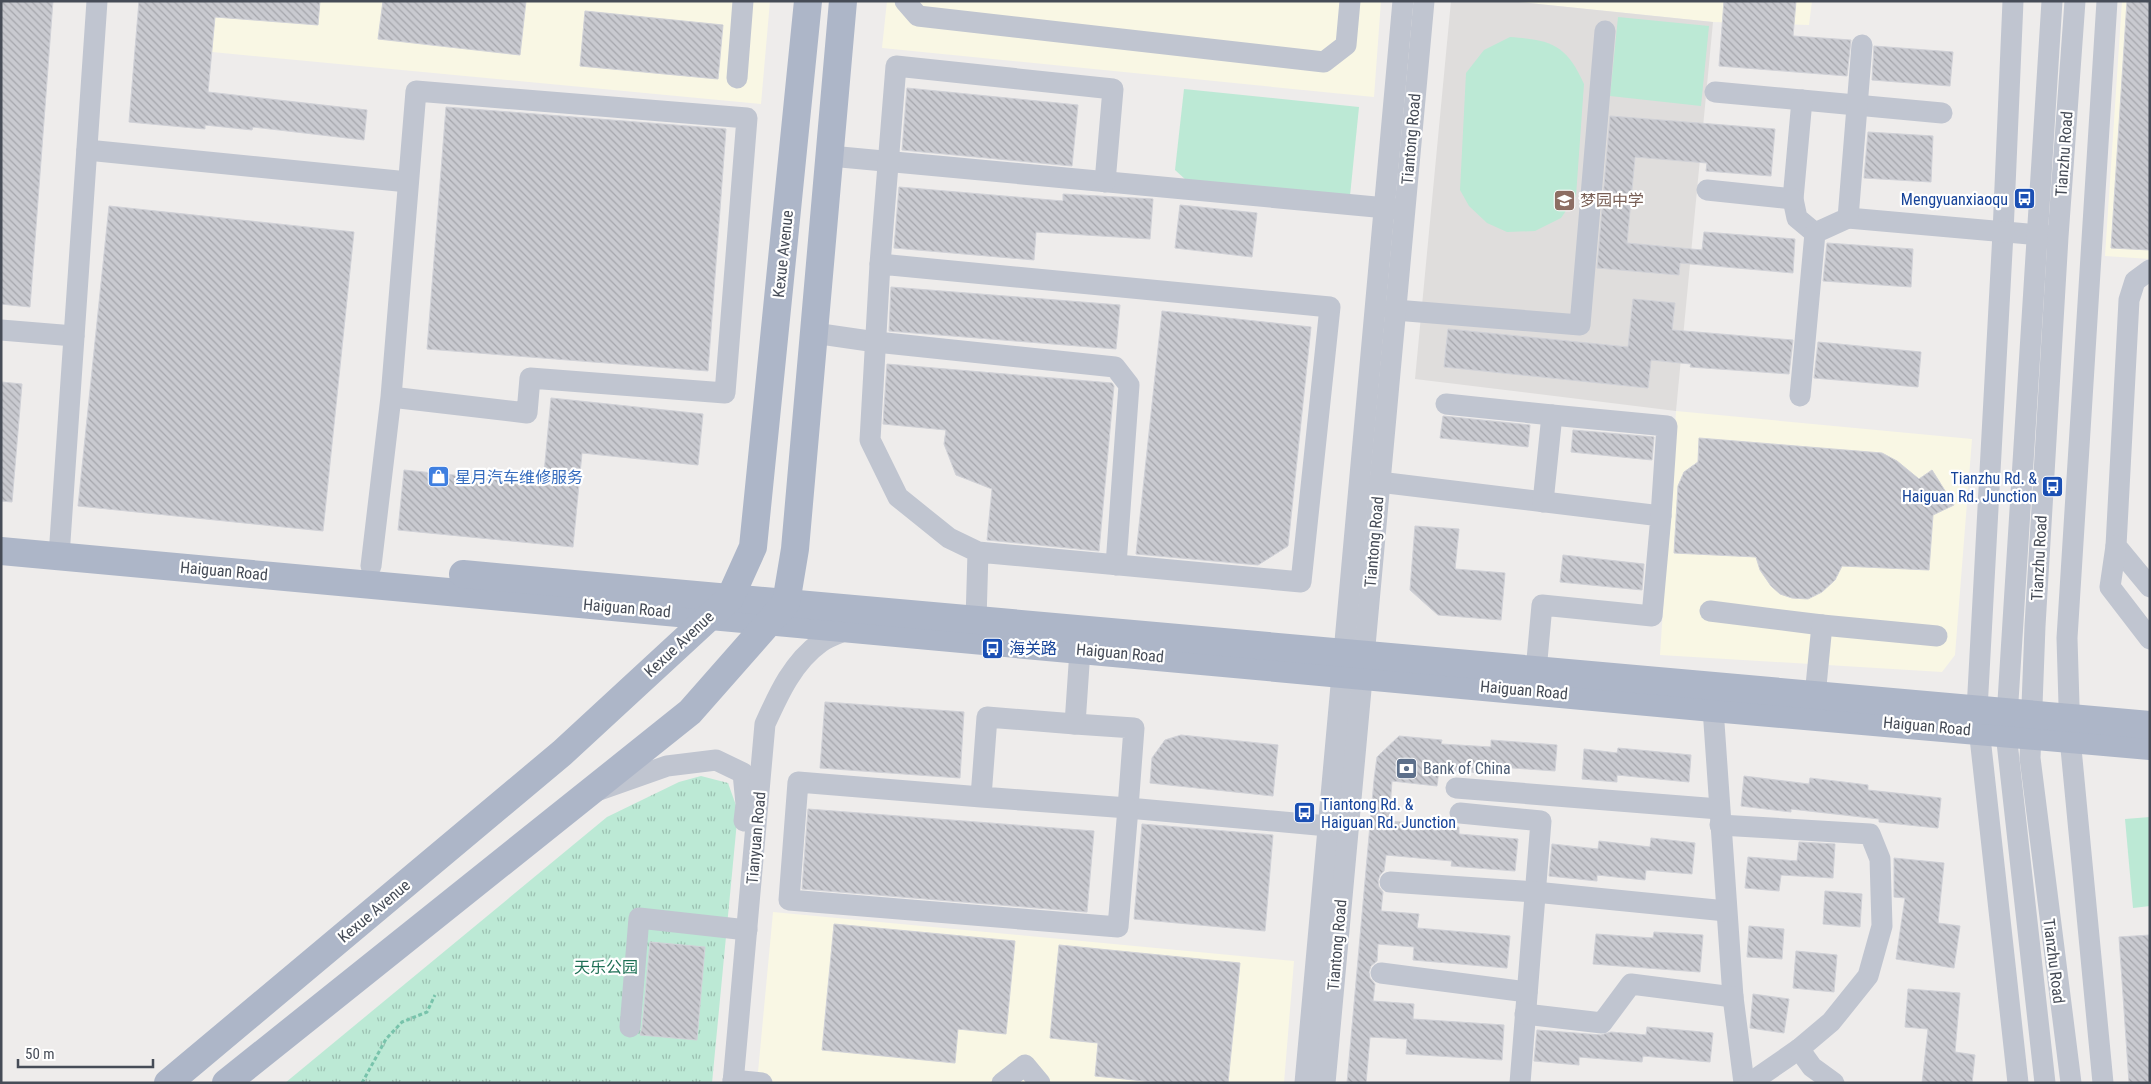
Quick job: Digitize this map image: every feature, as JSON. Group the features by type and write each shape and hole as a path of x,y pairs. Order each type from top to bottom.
{"main road":[{"name":"Kexue Avenue","path":"168,1083 562,753 730,598 753,547 808,1"},
{"path":"226,1083 690,712 777,612 795,549 843,1"},
{"name":"Haiguan Road","path":"1,532 60,547 709,616 777,612 976,620 1353,664 1712,697 2070,728 2150,726"},
{"name":"Haiguan Road","path":"1,551 60,547 371,566 730,598 777,612 849,629 1080,650 1536,671 1712,697 1815,696 1977,720"},
{"name":"Haiguan Road","path":"2070,728 2150,746"}],"street":[{"path":"60,547 97,1"},
{"path":"737,78 743,1"},
{"path":"905,1 918,16 1324,62 1346,45 1350,1"},
{"name":"Tiantong Road","path":"1325,1083 1353,664 1394,209 1403,1"},
{"name":"Tiantong Road","path":"1305,1083 1328,826 1380,482 1395,310 1394,209 1424,1"},
{"path":"2013,1 2003,233 1977,720 2018,1083"},
{"name":"Tianzhu Road","path":"2045,1083 2019,724 2036,235 2052,1"},
{"name":"Tianzhu Road","path":"2071,1083 2030,758 2019,724 2035,626 2058,236 2075,1"},
{"path":"2103,1083 2070,728 2067,638 2107,1"},
{"path":"1395,310 1580,325 1604,31"},
{"path":"1848,218 1862,45"},
{"path":"880,264 1330,307 1301,582 978,552 949,538 898,497 870,440 880,264 887,161 896,66 1113,89 1105,182"},
{"path":"371,566 391,397 416,91 747,118 725,393 530,378 527,413 391,397"},
{"path":"1715,92 1942,113"},
{"path":"1802,100 1793,199 1797,218 1815,233"},
{"path":"87,150 408,182"},
{"path":"830,156 1394,209"},
{"path":"1707,190 1793,199"},
{"path":"1815,233 1848,218 2003,233 2058,236"},
{"path":"1800,396 1815,233"},
{"path":"2149,271 2135,281 2129,300 2116,546 2110,587 2150,639"},
{"path":"1,330 74,336"},
{"path":"814,333 876,342 1115,368 1129,385 1116,565"},
{"path":"1446,404 1667,426 1652,616 1542,605 1536,671"},
{"path":"1543,502 1552,415"},
{"path":"1380,482 1661,516"},
{"path":"2116,546 2150,587"},
{"path":"976,620 978,552"},
{"path":"1710,611 1822,625 1937,636"},
{"path":"1815,696 1822,625"},
{"name":"Tianyuan Road","path":"729,1082 741,929 765,724 782,685 807,654 823,641 849,629"},
{"path":"1075,724 1080,650"},
{"path":"1712,697 1733,997 1744,1083"},
{"path":"981,797 987,717 1134,728 1128,808 1118,927 789,900 798,782 981,797 1128,808 1328,826"},
{"name":"Tianyuan Road","path":"587,794 667,766 716,760 743,773 746,804 741,929"},
{"path":"1456,788 1870,834 1880,860 1882,926 1868,976 1832,1022 1799,1050 1750,1083"},
{"path":"1460,813 1541,821 1520,1083"},
{"path":"1390,882 1535,892 1726,911"},
{"path":"630,1027 640,918 741,929"},
{"path":"1381,973 1527,992"},
{"path":"1525,1014 1602,1022 1631,984 1733,997"},
{"path":"1799,1050 1812,1067 1834,1083"},
{"path":"1002,1083 1025,1065 1040,1083"},
{"path":"729,1082 762,1083"}],"path":[{"path":"362,1083 386,1039 402,1022 427,1012 435,995"}],"shaded area":[{"path":"216,1 770,1 761,104 212,52"},
{"path":"887,1 1381,1 1374,97 882,48"},
{"name":"梦园中学","path":"1451,1 1510,1 1713,22 1676,411 1415,379"},
{"path":"1510,1 1812,1 1809,25 1713,22"},
{"path":"2122,1 2150,1 2150,259 2105,256"},
{"path":"1676,411 1972,439 1955,655 1942,672 1660,655"},
{"path":"773,912 1294,961 1284,1083 757,1083"}],"green space":[{"path":"1618,17 1709,26 1701,106 1610,96"},
{"path":"1510,37 1536,40 1556,47 1571,60 1584,84 1576,196 1561,218 1535,231 1507,232 1487,223 1469,206 1460,190 1466,73 1484,50"},
{"path":"1184,89 1359,107 1350,196 1186,180 1175,170"},
{"name":"天乐公园","path":"701,776 728,783 738,811 712,1083 285,1083 607,817 679,782"},
{"path":"2150,817 2150,906 2133,908 2125,819"}],"building":[{"path":"1,1 53,1 30,307 1,304"},
{"path":"139,1 320,1 318,25 215,17 208,92 367,110 364,140 253,127 252,130 205,125 205,129 129,122"},
{"path":"383,1 526,1 520,55 378,39"},
{"path":"1724,1 1796,1 1793,36 1851,40 1847,76 1719,66"},
{"path":"2127,1 2150,1 2150,250 2111,248"},
{"path":"585,11 723,25 718,79 580,66"},
{"path":"1874,46 1953,52 1950,86 1872,80"},
{"path":"907,88 1078,105 1072,166 902,150"},
{"path":"446,107 726,129 708,371 427,349"},
{"path":"1610,116 1775,129 1771,176 1706,171 1707,163 1635,157 1627,243 1702,250 1704,232 1795,239 1793,273 1680,263 1679,275 1597,268"},
{"path":"1868,132 1933,136 1931,182 1864,178"},
{"path":"899,187 1063,201 1063,194 1153,199 1150,239 1036,232 1034,260 894,248"},
{"path":"1180,205 1257,213 1252,257 1175,248"},
{"path":"109,206 354,232 323,531 78,506"},
{"path":"1827,243 1913,249 1911,287 1823,281"},
{"path":"891,287 1120,305 1116,349 889,331"},
{"path":"1633,299 1675,303 1672,330 1793,340 1789,374 1690,367 1691,364 1651,360 1648,388 1444,367 1448,329 1628,347"},
{"path":"1162,311 1311,327 1288,546 1258,565 1136,554"},
{"path":"1818,342 1921,352 1918,387 1814,378"},
{"path":"887,364 1112,383 1114,386 1099,551 987,540 992,489 956,475 944,444 946,430 883,424"},
{"path":"1,382 22,384 12,502 1,501"},
{"name":"星月汽车维修服务","path":"551,398 703,414 698,465 582,453 573,547 398,530 404,470 543,484"},
{"path":"1443,416 1530,425 1528,447 1440,438"},
{"path":"1573,430 1654,437 1652,460 1571,452"},
{"path":"1699,438 1882,453 1897,461 1919,479 1932,470 1954,505 1933,515 1929,570 1842,566 1835,580 1822,592 1808,599 1792,598 1780,594 1771,586 1760,570 1756,557 1674,553 1678,486 1684,472 1698,462"},
{"path":"1415,526 1459,529 1455,569 1505,573 1501,620 1438,615 1410,590"},
{"path":"1563,555 1644,564 1642,590 1560,582"},
{"path":"825,702 964,712 960,778 820,768"},
{"path":"1181,735 1278,745 1273,796 1150,783 1152,758 1165,740"},
{"path":"1399,736 1442,740 1441,744 1491,747 1491,740 1557,745 1555,771 1485,766 1484,773 1439,770 1437,786 1392,781 1389,821 1459,827 1459,834 1518,839 1515,871 1451,866 1452,861 1386,855 1384,871 1378,881 1379,887 1383,892 1381,911 1419,914 1417,928 1510,936 1507,968 1413,960 1414,947 1378,944 1377,961 1371,966 1369,972 1370,978 1375,984 1373,1001 1414,1004 1413,1019 1504,1025 1502,1060 1406,1054 1407,1039 1370,1037 1366,1083 1347,1083 1377,757"},
{"path":"1618,748 1691,755 1689,782 1617,775 1617,782 1582,779 1584,749 1617,753"},
{"path":"1744,776 1809,784 1810,778 1868,785 1868,790 1941,798 1938,828 1879,822 1879,819 1791,809 1791,812 1741,806"},
{"path":"808,809 1094,831 1087,912 802,889"},
{"path":"1142,824 1273,835 1265,931 1134,919"},
{"path":"1651,838 1695,843 1692,874 1646,870 1645,880 1597,875 1597,881 1549,876 1552,844 1598,849 1599,841 1650,847"},
{"path":"1799,842 1835,844 1833,878 1781,875 1779,891 1745,888 1748,857 1797,861"},
{"path":"1894,858 1944,863 1938,923 1960,926 1954,968 1896,959 1905,898 1894,897"},
{"path":"1825,891 1862,894 1860,927 1823,924"},
{"path":"834,924 1015,941 1006,1034 958,1029 955,1063 822,1050"},
{"path":"1749,926 1784,929 1782,959 1747,957"},
{"path":"1654,932 1703,935 1700,972 1593,964 1596,934 1653,938"},
{"path":"2150,935 2150,1083 2129,1083 2119,937"},
{"path":"650,942 705,947 697,1040 640,1035"},
{"path":"1059,945 1240,963 1228,1083 1163,1083 1095,1076 1098,1043 1050,1038"},
{"path":"1796,951 1837,955 1834,992 1793,988"},
{"path":"1908,989 1960,993 1955,1052 1975,1055 1972,1083 1922,1083 1928,1029 1905,1027"},
{"path":"1753,994 1789,999 1784,1033 1750,1028"},
{"path":"1647,1027 1713,1033 1710,1062 1643,1056 1642,1062 1579,1057 1579,1065 1534,1061 1537,1030 1601,1035 1611,1032 1646,1035"}],"place":[{"name":"Mengyuanxiaoqu","path":"2024,199"},
{"name":"梦园中学","path":"1564,200"},
{"name":"星月汽车维修服务","path":"439,477"},
{"name":"Tianzhu Rd. & Haiguan Rd. Junction","path":"2053,487"},
{"name":"海关路","path":"993,648"},
{"name":"Bank of China","path":"1407,768"},
{"name":"Tiantong Rd. & Haiguan Rd. Junction","path":"1305,813"}]}
